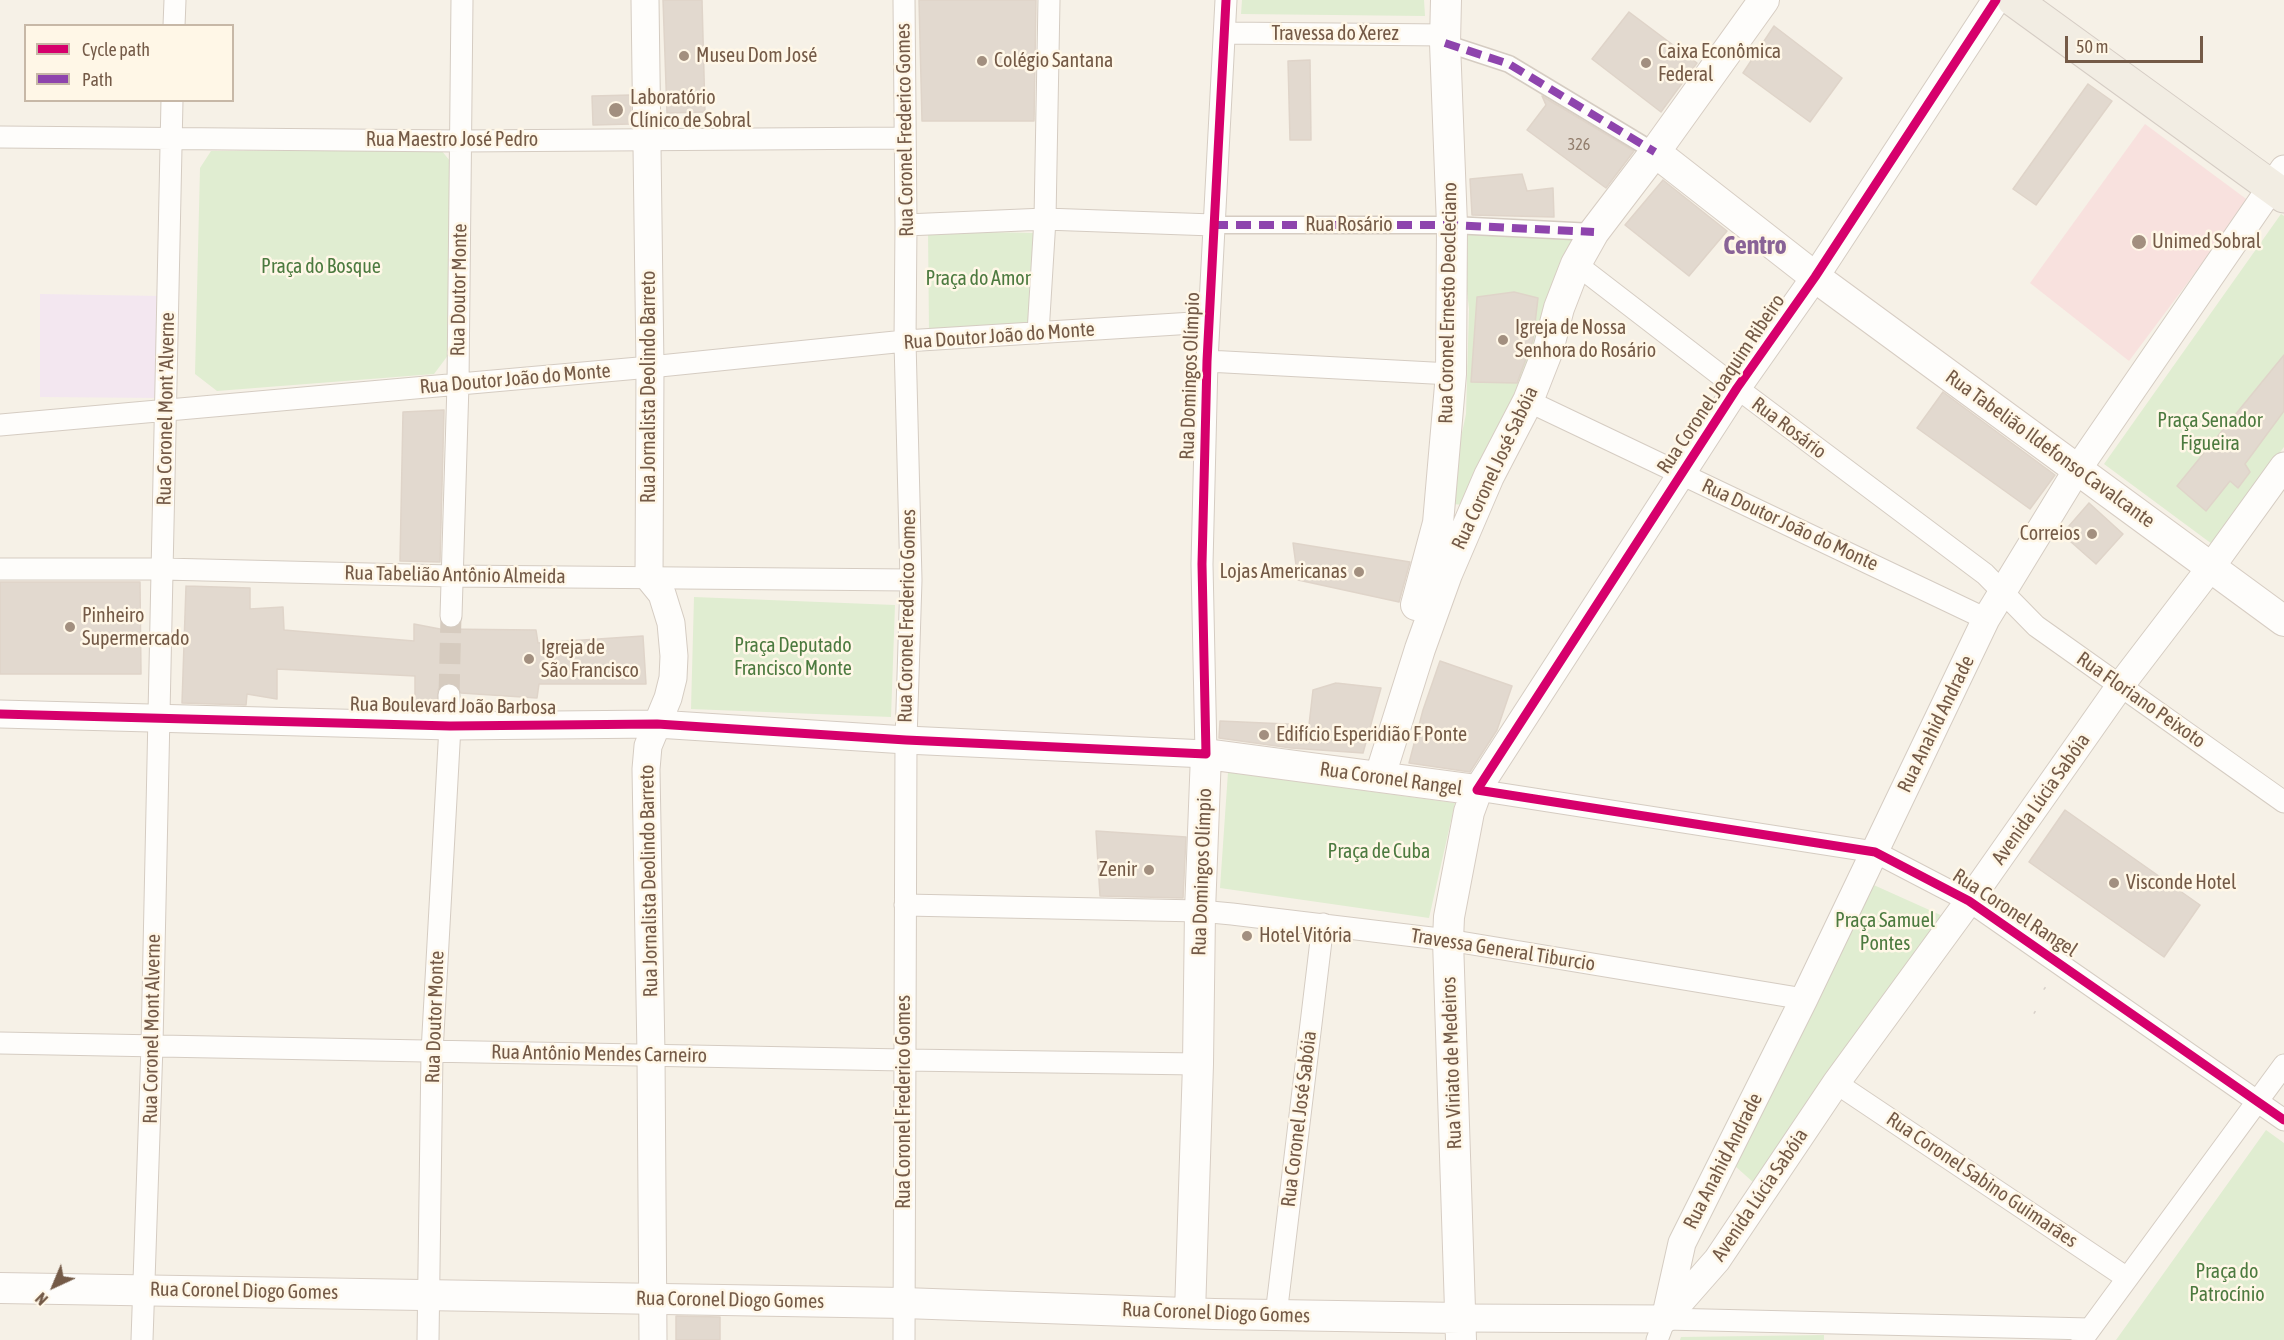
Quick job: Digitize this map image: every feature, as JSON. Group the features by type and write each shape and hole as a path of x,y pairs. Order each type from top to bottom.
{"main road":[{"name":"Rua Coronel Ernesto Deocleciano","path":"1371,775 1438,523 1450,374 1452,225 1445,39 1446,0"},
{"name":"Rua Coronel José Sabóia","path":"1371,775 1447,574 1490,476 1528,401 1548,350 1559,308 1576,264 1594,232 1655,152 1764,0"},
{"path":"2014,0 2280,184"},
{"path":"1655,152 1815,277"},
{"name":"Rua Tabelião Ildefonso Cavalcante","path":"1815,277 2284,621"},
{"name":"Rua Coronel Rangel","path":"1206,754 1477,790"},
{"name":"Rua Domingos Olímpio","path":"1190,1313 1206,754"},
{"name":"Rua Viriato de Medeiros","path":"1460,1329 1448,940 1449,917 1469,812 1477,790"},
{"name":"Rua Coronel Diogo Gomes","path":"0,1288 904,1303 1276,1315 1460,1329"}],"street":[{"path":"174,24 175,0"},
{"name":"Rua Doutor Monte","path":"451,616 459,384 462,0"},
{"name":"Rua Jornalista Deolindo Barreto","path":"645,0 650,367 649,578 662,594 671,623 674,656 673,678 668,698 648,746 646,769 653,1340"},
{"name":"Rua Coronel Frederico Gomes","path":"904,0 905,341 911,580 906,740 904,1340"},
{"path":"1038,333 1045,219 1049,0"},
{"name":"Rua Domingos Olímpio","path":"1206,754 1202,564 1207,361 1226,0"},
{"name":"Rua Coronel Joaquim Ribeiro","path":"1477,790 1737,388 1815,277 1996,0"},
{"name":"Travessa do Xerez","path":"1225,33 1445,39"},
{"path":"1445,39 1509,64 1655,152"},
{"name":"Rua Coronel Mont 'Alverne","path":"158,717 172,102"},
{"name":"Rua Maestro José Pedro","path":"0,137 461,141 904,138"},
{"name":"Rua Anahid Andrade","path":"1661,1330 1682,1243 1804,999 1986,619 2077,470 2280,184"},
{"path":"906,225 1045,219 1213,225"},
{"name":"Rua Rosário","path":"1213,225 1452,225 1594,232"},
{"name":"Rua Rosário","path":"1576,264 1985,574 2002,592"},
{"name":"Rua Doutor João do Monte","path":"0,425 650,367 905,341 1209,322"},
{"path":"1207,361 1450,374"},
{"name":"Rua Doutor João do Monte","path":"1528,401 1986,619"},
{"name":"Avenida Lúcia Sabóia","path":"1661,1330 1717,1260 1836,1083 1969,901 2120,686 2211,567 2284,466"},
{"name":"Rua Tabelião Antônio Almeida","path":"0,570 163,569 451,576 911,580"},
{"name":"Rua Floriano Peixoto","path":"2002,592 2036,626 2284,802"},
{"name":"Rua Doutor Monte","path":"428,1340 432,1052 450,726 449,694"},
{"name":"Rua Boulevard João Barbosa","path":"0,714 450,726 657,724 906,740 1206,754"},
{"name":"Rua Coronel Mont Alverne","path":"142,1340 152,1045 158,717"},
{"name":"Rua Coronel Rangel","path":"1477,790 1875,852 1969,901 2284,1120"},
{"name":"Travessa General Tiburcio","path":"905,905 1200,911 1448,940 1804,999"},
{"name":"Rua Coronel José Sabóia","path":"1276,1315 1323,924"},
{"name":"Rua Antônio Mendes Carneiro","path":"0,1043 1198,1064"},
{"path":"1460,1329 2086,1334 2284,1065"},
{"name":"Rua Coronel Sabino Guimarães","path":"1836,1083 2127,1278"},
{"path":"1682,1243 1688,1252 1696,1257 1717,1260"}],"path":[{"path":"2034,1012 2039,1015"}],"shaded area":[{"name":"Unimed Sobral","path":"2145,124 2249,201 2129,361 2030,283"},
{"path":"40,294 162,296 161,398 40,397"}],"green space":[{"path":"1242,0 1424,0 1425,16 1241,14"},
{"name":"Praça do Bosque","path":"441,150 455,167 449,354 434,374 217,391 195,374 200,168 211,151"},
{"name":"Praça Senador Figueira","path":"2281,214 2284,216 2284,447 2212,544 2104,464"},
{"path":"1459,220 1577,226 1499,439 1466,505 1451,504 1457,456 1466,414 1469,309"},
{"name":"Praça do Amor","path":"928,231 1039,233 1036,323 929,331"},
{"name":"Praça Deputado Francisco Monte","path":"694,597 895,605 891,717 691,709"},
{"name":"Praça de Cuba","path":"1228,772 1455,803 1429,918 1220,888"},
{"name":"Praça Samuel Pontes","path":"1867,882 1945,917 1754,1183 1735,1166"},
{"name":"Praça do Patrocínio","path":"2266,1130 2284,1143 2284,1340 2116,1340"},
{"path":"1824,1335 1824,1340 1680,1340 1681,1337"}],"building":[{"name":"Museu Dom José","path":"663,0 702,0 705,112 667,113"},
{"name":"Colégio Santana","path":"919,0 1036,0 1034,121 922,121"},
{"name":"Caixa Econômica Federal","path":"1629,12 1697,63 1661,112 1592,59"},
{"path":"1774,26 1842,78 1810,122 1743,73"},
{"path":"1310,60 1311,140 1290,140 1288,61"},
{"path":"2088,84 2112,101 2036,205 2013,189"},
{"name":"Laboratório Clínico de Sobral","path":"631,95 631,124 593,125 592,96"},
{"path":"1542,96 1634,151 1606,188 1527,130 1546,105"},
{"path":"1522,174 1527,191 1553,188 1554,217 1472,215 1470,179"},
{"path":"1663,180 1727,231 1689,276 1625,225"},
{"name":"Igreja de Nossa Senhora do Rosário","path":"1514,292 1538,298 1533,340 1517,383 1471,382 1477,297"},
{"path":"2284,355 2284,411 2245,464 2250,472 2238,488 2230,481 2206,511 2177,486"},
{"path":"1943,392 2055,475 2030,509 1917,428"},
{"path":"444,410 440,562 400,561 403,412"},
{"name":"Correios","path":"2089,503 2123,534 2096,564 2062,534"},
{"name":"Lojas Americanas","path":"1293,543 1410,562 1399,602 1298,580"},
{"name":"Pinheiro Supermercado","path":"0,582 140,582 141,674 0,674"},
{"path":"186,586 250,588 250,609 283,607 284,630 414,641 414,624 440,629 536,630 538,643 643,636 646,684 539,684 537,698 461,693 455,684 448,682 438,690 437,710 415,709 415,676 277,669 277,699 247,694 246,705 182,703"},
{"path":"1440,661 1512,686 1497,730 1470,772 1409,763 1423,710"},
{"path":"1336,683 1381,688 1363,753 1291,748 1219,738 1220,721 1309,725 1313,690"},
{"name":"Visconde Hotel","path":"2065,810 2200,905 2164,957 2029,862"},
{"name":"Zenir","path":"1096,831 1186,837 1183,898 1100,896"},
{"path":"676,1316 720,1317 720,1340 676,1340"}],"tunnel":[{"path":"449,695 451,616"}],"marked path":[{"path":"1445,43 1509,64 1655,152"},
{"path":"1213,225 1452,225 1594,232"}],"cycle path":[{"path":"0,714 450,726 657,724 906,740 1206,754 1202,564 1207,361 1226,0"},
{"path":"1996,0 1815,277 1737,388 1477,790 1875,852 1969,901 2284,1120"}],"place":[{"name":"Museu Dom José","path":"684,56"},
{"name":"Colégio Santana","path":"982,61"},
{"name":"Caixa Econômica Federal","path":"1646,63"},
{"name":"Laboratório Clínico de Sobral","path":"616,110"},
{"name":"Unimed Sobral","path":"2139,242"},
{"name":"Igreja de Nossa Senhora do Rosário","path":"1503,340"},
{"name":"Correios","path":"2092,534"},
{"name":"Lojas Americanas","path":"1359,572"},
{"name":"Pinheiro Supermercado","path":"70,627"},
{"name":"Igreja de São Francisco","path":"529,659"},
{"name":"Edifício Esperidião F Ponte","path":"1264,735"},
{"name":"Zenir","path":"1149,870"},
{"name":"Visconde Hotel","path":"2114,883"},
{"name":"Hotel Vitória","path":"1247,936"}],"district":[{"name":"Centro","path":"1755,246"}]}
